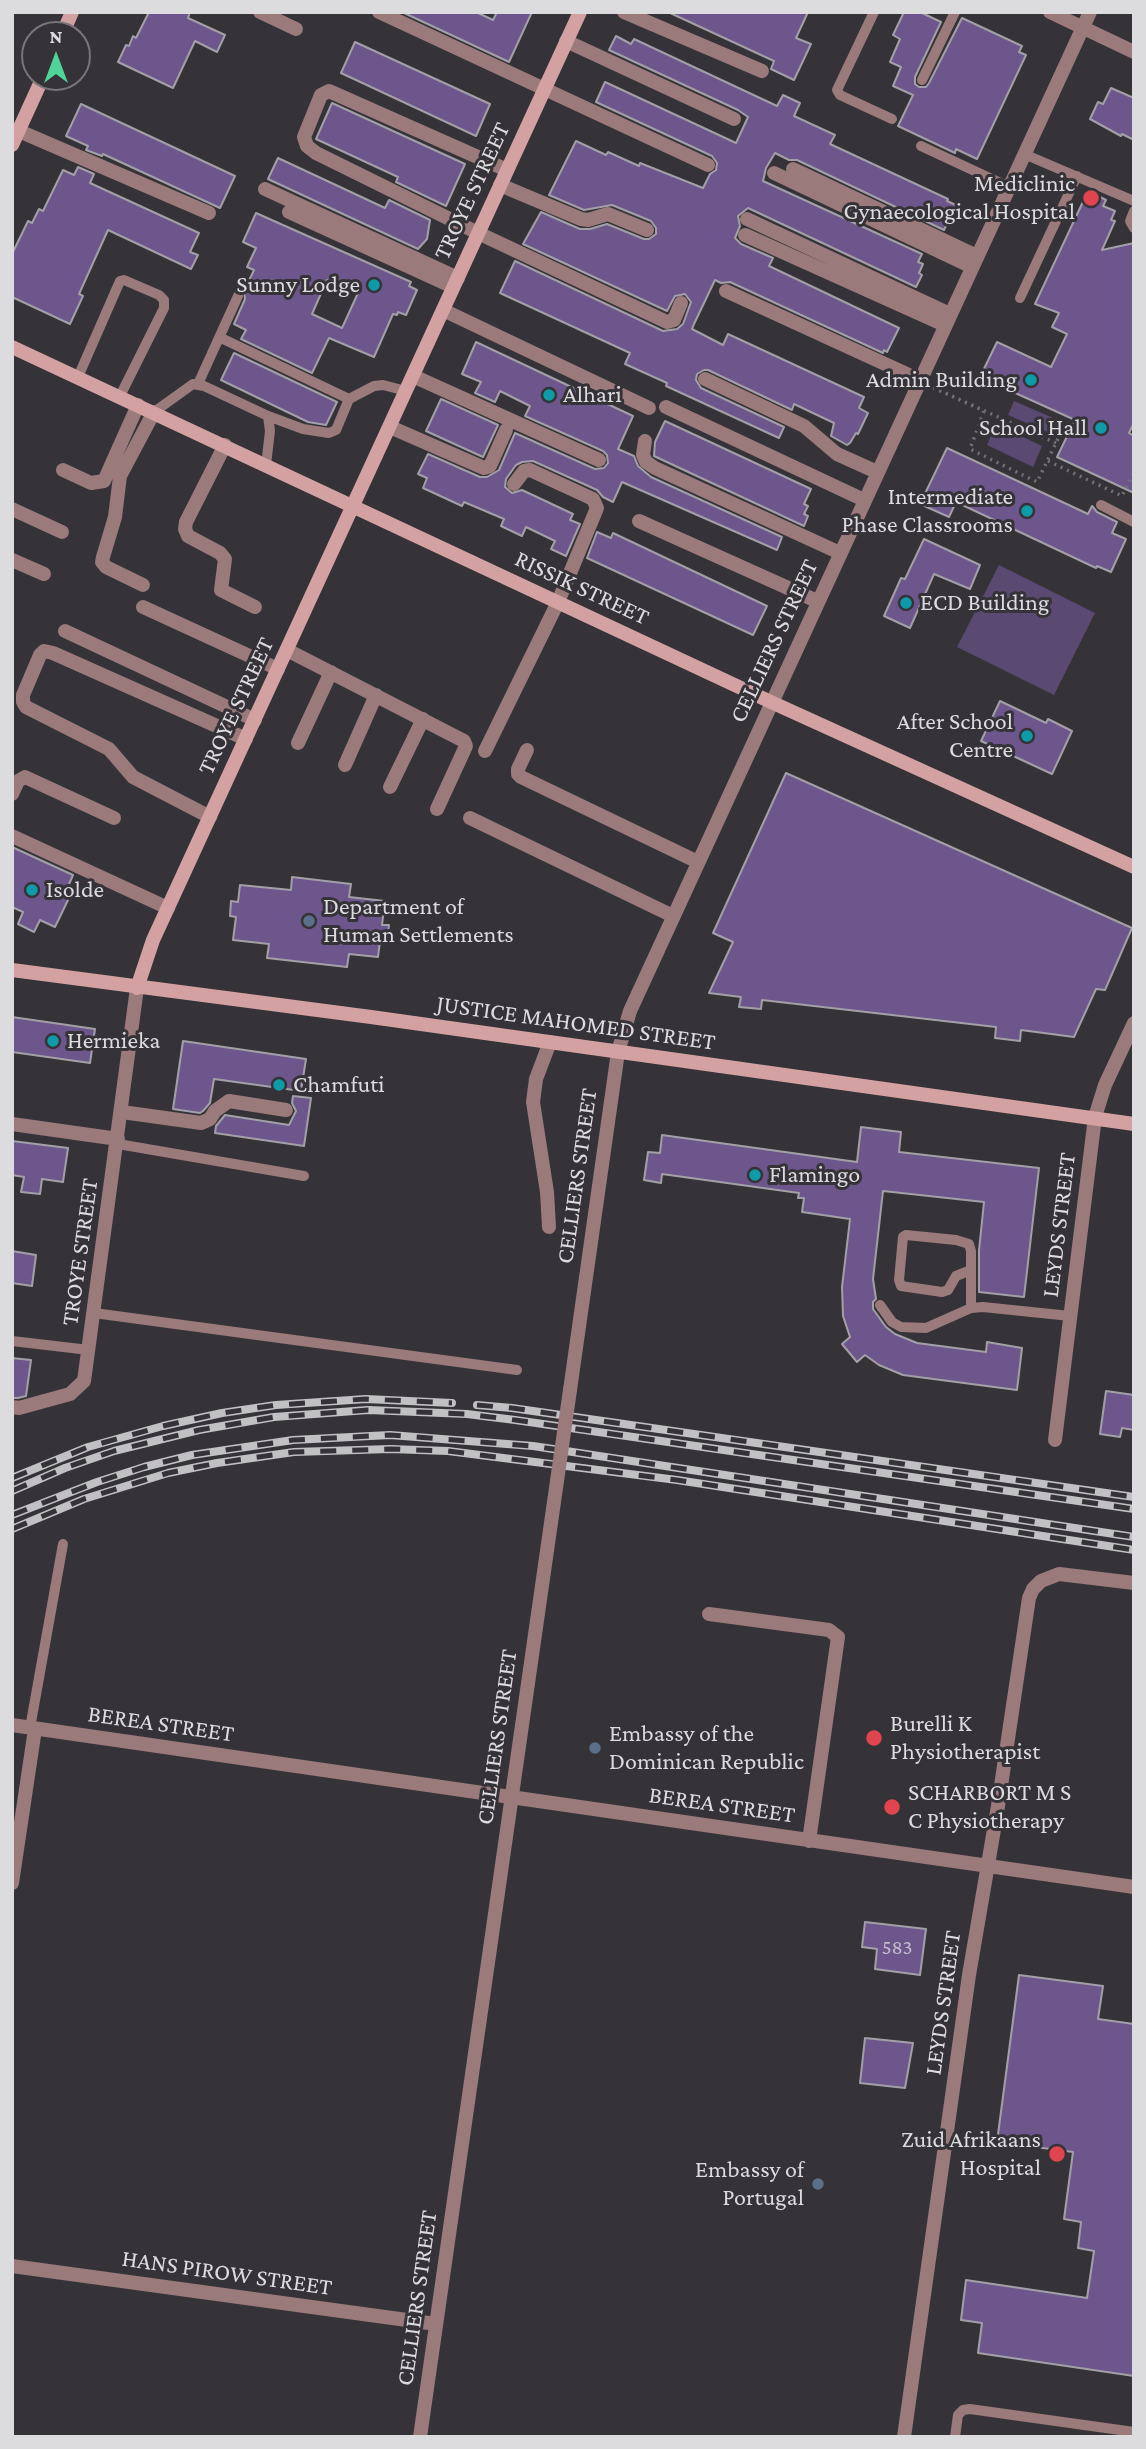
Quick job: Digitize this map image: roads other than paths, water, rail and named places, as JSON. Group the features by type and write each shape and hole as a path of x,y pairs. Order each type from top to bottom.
{"main road":[{"name":"TROYE STREET","path":"137,988 153,940 580,12"},
{"path":"12,145 37,91"},
{"name":"RISSIK STREET","path":"12,347 771,702 1134,867"},
{"name":"JUSTICE MAHOMED STREET","path":"12,970 1134,1124"}],"street":[{"path":"260,12 296,29"},
{"path":"379,12 708,165"},
{"path":"624,12 762,71"},
{"path":"1050,12 1134,52"},
{"name":"CELLIERS STREET","path":"420,2437 618,1052 635,999 1090,12"},
{"path":"566,41 734,119"},
{"path":"507,170 335,93 325,92 320,95 304,137 307,146 478,233 667,322 674,320 681,303"},
{"path":"19,131 209,213"},
{"path":"793,169 974,261"},
{"path":"774,173 974,261"},
{"path":"500,185 581,219 588,220 608,214 647,230"},
{"path":"265,189 456,282"},
{"path":"289,212 456,282"},
{"path":"747,219 948,319"},
{"path":"746,235 948,319"},
{"path":"726,291 920,380"},
{"path":"443,310 649,408"},
{"path":"413,376 599,460"},
{"path":"705,379 804,426 837,454 877,472"},
{"path":"63,470 91,483 104,481 138,405"},
{"path":"666,407 864,500"},
{"path":"143,585 106,567 102,562 115,517 120,476 154,412"},
{"path":"390,426 484,468 490,466 506,430"},
{"path":"645,441 643,455 646,462 655,468 840,553"},
{"path":"225,445 186,522 185,532 190,538 220,553 225,559 221,590 255,607"},
{"path":"485,751 558,602 596,513 596,502 530,470 524,471 514,484"},
{"path":"12,509 62,532"},
{"path":"639,521 817,601"},
{"path":"12,560 44,574"},
{"path":"143,607 278,669"},
{"path":"65,631 255,720"},
{"path":"287,650 466,743 437,809"},
{"path":"210,817 133,778 109,749 26,707 23,695 40,655 44,651 54,653 246,739"},
{"path":"298,743 331,672"},
{"path":"345,765 376,695"},
{"path":"390,787 423,719"},
{"path":"527,750 517,771 521,777 698,862"},
{"path":"12,794 18,781 25,777 114,818"},
{"path":"470,818 673,916"},
{"path":"12,836 168,908"},
{"name":"TROYE STREET","path":"12,1407 19,1408 70,1394 84,1381 137,988"},
{"name":"LEYDS STREET","path":"1055,1440 1095,1117 1105,1085 1134,1023"},
{"path":"549,1227 547,1192 533,1102 536,1079 550,1042"},
{"path":"122,1112 201,1123 210,1119 215,1111 229,1101 286,1110"},
{"path":"12,1124 118,1142"},
{"name":"LEYDS STREET","path":"904,2437 969,1975 1027,1607 1033,1589 1041,1581 1064,1574 1134,1583"},
{"path":"709,1614 829,1630 838,1637 809,1841"},
{"name":"BEREA STREET","path":"12,1725 1134,1887"},
{"path":"12,1883 33,1728"},
{"name":"HANS PIROW STREET","path":"12,2266 436,2324"}],"lane":[{"path":"874,12 837,90 840,95 892,119"},
{"path":"922,80 955,12"},
{"path":"922,146 1009,187"},
{"path":"1024,153 1134,201"},
{"path":"1020,298 1077,176"},
{"path":"1134,211 1130,220 1134,228"},
{"path":"78,377 120,281 124,280 159,295 164,300 164,308 120,397"},
{"path":"198,384 238,296"},
{"path":"221,338 349,399"},
{"path":"154,412 181,391 198,384 268,416 303,429 329,433 335,430 349,399 379,386 406,391"},
{"path":"266,465 270,431 268,416"},
{"path":"1101,505 1134,522"},
{"path":"118,1142 304,1176"},
{"path":"971,1270 956,1276 948,1290 942,1292 901,1286 899,1280 903,1237 931,1237 969,1244 971,1270 971,1308"},
{"path":"880,1305 892,1322 901,1327 913,1328 926,1328 971,1308 983,1307 1070,1316"},
{"path":"94,1313 327,1342 517,1370"},
{"path":"12,1341 89,1350"},
{"path":"33,1728 62,1544"},
{"path":"956,2437 958,2415 963,2410 970,2409 1134,2432"}],"railway":[{"path":"12,1478 88,1447 222,1413 276,1405 366,1399 452,1403"},
{"path":"477,1405 1134,1497"},
{"path":"12,1491 114,1451 199,1430 274,1417 368,1410 467,1414 515,1420 1134,1509"},
{"path":"12,1515 97,1482 192,1455 293,1440 390,1435 533,1446 1134,1537"},
{"path":"12,1529 84,1499 168,1473 294,1452 390,1449 448,1451 677,1480 1134,1550"}],"place":[{"name":"Mediclinic Gynaecological Hospital","path":"1091,198"},
{"name":"Sunny Lodge","path":"374,285"},
{"name":"Admin Building","path":"1031,380"},
{"name":"Alhari","path":"549,395"},
{"name":"School Hall","path":"1101,428"},
{"name":"Intermediate Phase Classrooms","path":"1027,511"},
{"name":"ECD Building","path":"906,603"},
{"name":"After School Centre","path":"1027,736"},
{"name":"Isolde","path":"32,890"},
{"name":"Department of Human Settlements","path":"309,921"},
{"name":"Hermieka","path":"53,1041"},
{"name":"Chamfuti","path":"279,1085"},
{"name":"Flamingo","path":"755,1175"},
{"name":"Burelli K Physiotherapist","path":"874,1738"},
{"name":"Embassy of the Dominican Republic","path":"595,1748"},
{"name":"SCHARBORT M S C Physiotherapy","path":"892,1807"},
{"name":"Zuid Afrikaans Hospital","path":"1057,2154"},
{"name":"Embassy of Portugal","path":"818,2184"}]}
